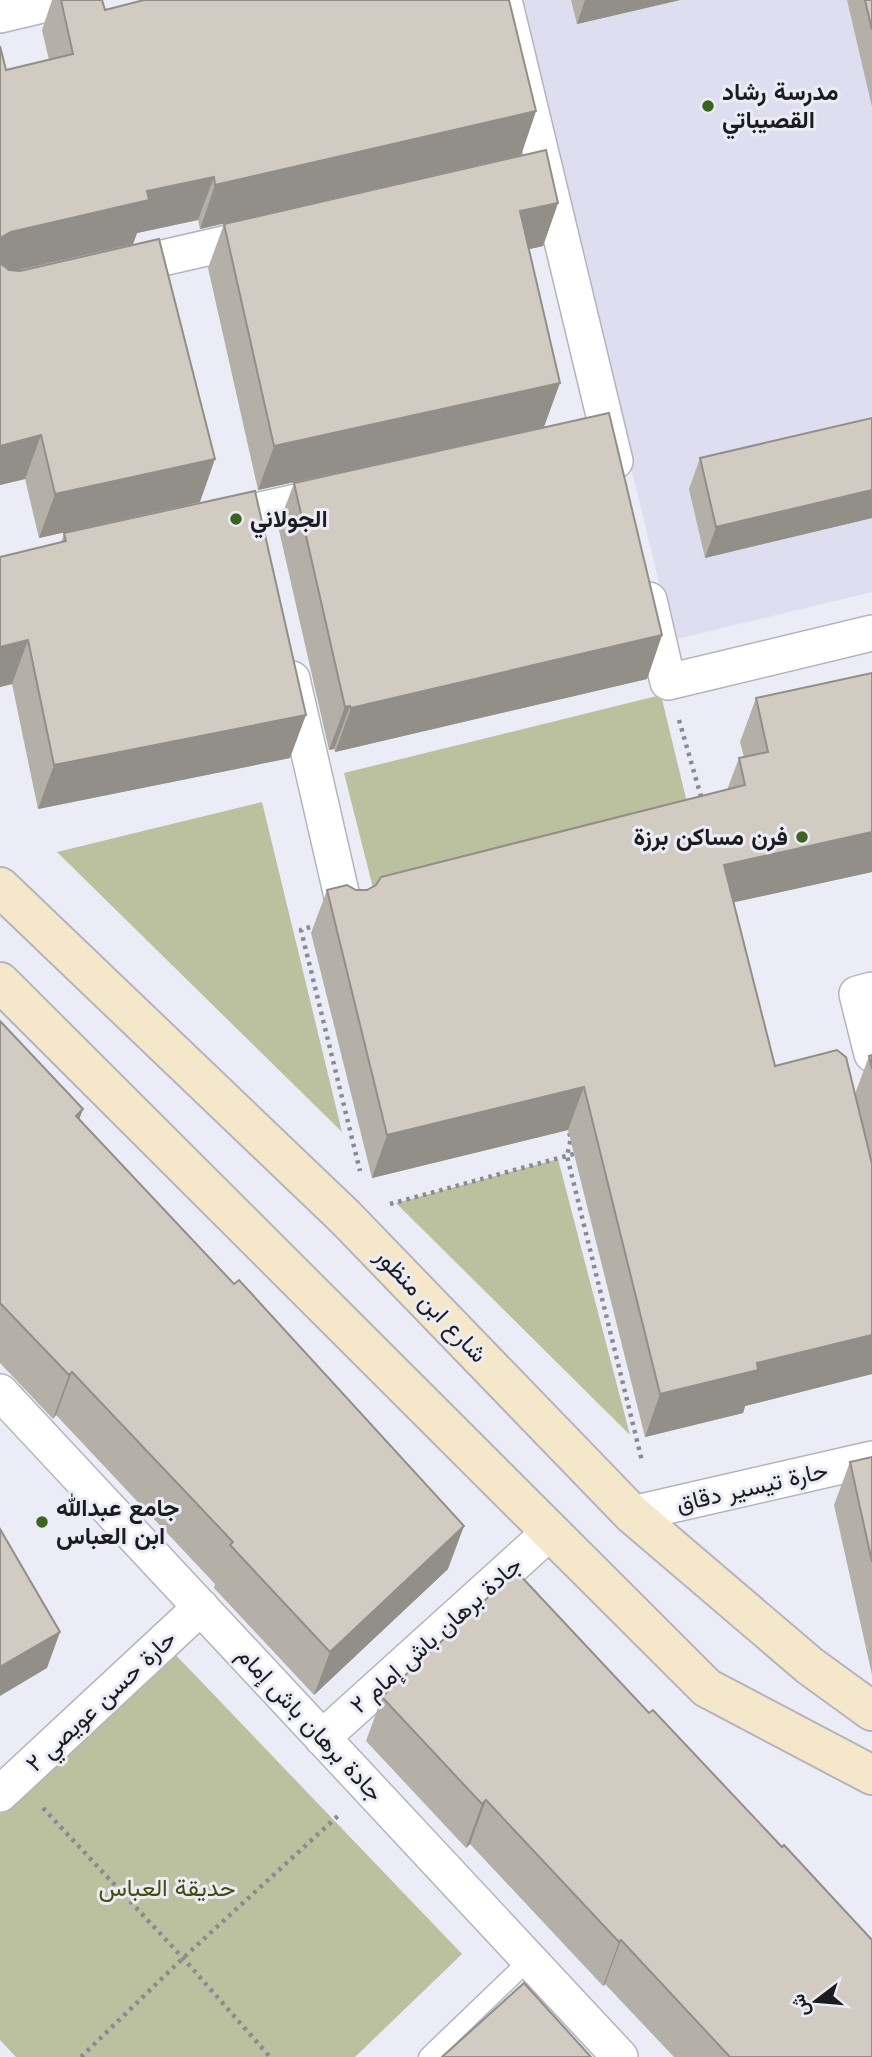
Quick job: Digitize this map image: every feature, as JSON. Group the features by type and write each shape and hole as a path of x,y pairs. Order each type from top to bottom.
{"main road":[{"name":"شارع ابن منظور","path":"0,887 358,1213 643,1512 810,1667 872,1711"},
{"path":"0,982 707,1688 872,1775"}],"street":[{"path":"0,15 63,0"},
{"path":"504,0 531,173 595,436 621,485"},
{"path":"82,276 300,226"},
{"path":"187,526 257,525 363,488"},
{"path":"640,564 668,682 872,633"},
{"path":"285,646 346,914"},
{"path":"872,990 857,994 872,1054"},
{"name":"جادة برهان باش إمام","path":"0,1392 620,2057"},
{"name":"حارة تيسير دقاق","path":"643,1512 872,1459"},
{"name":"جادة برهان باش إمام ٢","path":"322,1738 551,1531"},
{"name":"حارة حسن عويصي ٢","path":"8,1787 201,1607"}],"lane":[{"path":"428,2057 529,1960"}],"path":[{"path":"668,682 704,808"},
{"path":"346,914 301,930 358,1213 580,1153"},
{"path":"567,1125 570,1138 567,1156 643,1512"},
{"path":"8,1787 183,1958 270,2057"},
{"path":"81,2057 183,1958 369,1788"}],"shaded area":[{"path":"517,0 872,0 872,592 673,640"}],"green space":[{"path":"661,695 689,811 373,888 344,773"},
{"path":"262,802 342,1132 57,852"},
{"path":"558,1159 630,1435 396,1203"},
{"name":"حديقة العباس","path":"170,1649 462,1954 355,2057 16,2057 0,2040 0,1814"}],"building":[{"path":"61,0 102,0 105,10 144,0 509,0 536,111 215,185 214,177 147,191 149,200 11,232 0,240 0,46 6,70 73,54"},
{"path":"865,0 872,0 872,30"},
{"path":"546,150 558,203 520,211 560,383 274,446 224,224"},
{"path":"159,239 215,459 55,494 41,435 0,446 0,263 9,270 20,271"},
{"path":"609,413 662,635 351,708 345,707 294,483"},
{"path":"872,418 872,490 716,527 700,458"},
{"path":"255,491 306,715 54,765 28,640 0,647 0,557 66,541 64,533"},
{"path":"872,673 872,832 724,865 775,1066 837,1050 846,1057 872,1164 872,1335 757,1363 758,1370 660,1394 584,1087 387,1135 327,890 347,885 356,890 367,890 376,885 381,877 745,785 739,758 768,752 756,698"},
{"path":"0,1021 83,1109 76,1116 234,1284 239,1280 464,1526 330,1652 230,1545 233,1542 72,1372 69,1375 0,1303"},
{"path":"872,1457 872,1562 850,1462"},
{"path":"0,1529 60,1632 0,1667"},
{"path":"516,1571 649,1713 653,1710 872,1940 872,2057 730,2057 486,1800 482,1804 382,1697"},
{"path":"524,1983 591,2057 442,2057"}],"place":[{"name":"مدرسة رشاد القصيباتي","path":"708,106"},
{"name":"الجولاني","path":"236,519"},
{"name":"فرن مساكن برزة","path":"802,837"},
{"name":"جامع عبدالله ابن العباس","path":"42,1522"}]}
